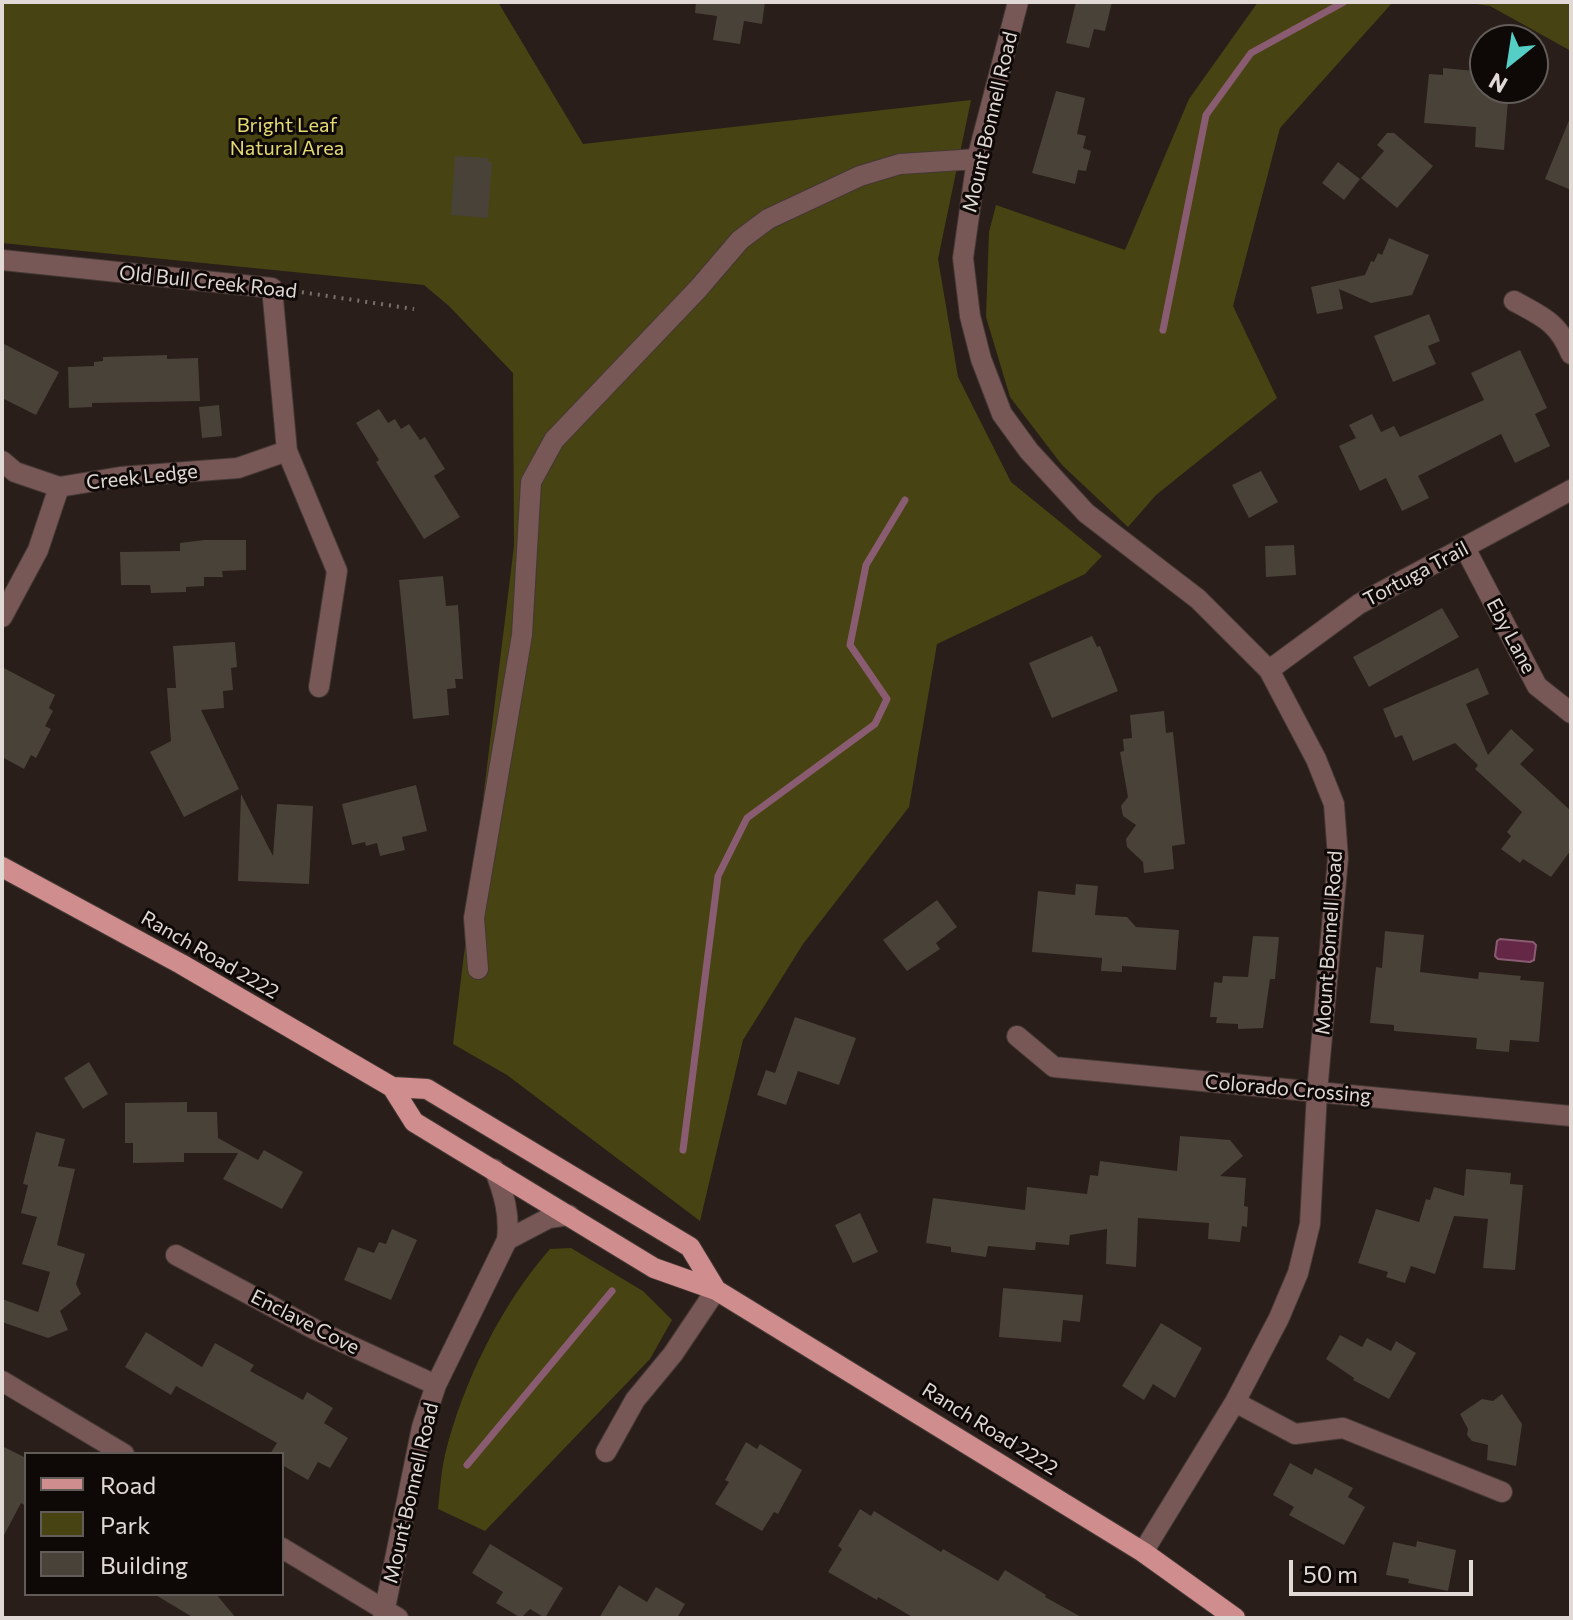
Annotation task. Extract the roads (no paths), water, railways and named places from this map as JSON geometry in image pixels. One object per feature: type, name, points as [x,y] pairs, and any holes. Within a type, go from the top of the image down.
[{"type":"main road","name":"Ranch Road 2222","points":[[2,867],[181,964],[392,1087],[427,1089],[690,1247],[716,1290]]},
{"type":"main road","name":"Ranch Road 2222","points":[[392,1087],[414,1122],[654,1268],[716,1290],[1143,1552],[1235,1618]]},
{"type":"street","name":"Mount Bonnell Road","points":[[1018,2],[977,159],[963,258],[970,316],[981,359],[1002,414],[1029,451],[1086,513],[1198,599],[1269,670],[1316,759],[1334,804],[1338,858],[1317,1092],[1310,1224],[1298,1273],[1279,1318],[1235,1402],[1143,1552]]},
{"type":"street","points":[[478,969],[474,918],[522,635],[531,482],[554,440],[698,289],[740,240],[768,219],[860,176],[900,164],[977,159]]},
{"type":"street","name":"Old Bull Creek Road","points":[[2,260],[272,288],[287,451]]},
{"type":"street","points":[[1514,301],[1547,319],[1563,334],[1571,354]]},
{"type":"street","points":[[287,451],[337,571],[319,687]]},
{"type":"street","name":"Creek Ledge","points":[[2,461],[15,472],[59,487],[120,477],[238,468],[287,451]]},
{"type":"street","points":[[2,617],[38,550],[59,487]]},
{"type":"street","name":"Tortuga Trail","points":[[1269,670],[1359,604],[1571,490]]},
{"type":"street","name":"Eby Lane","points":[[1465,548],[1537,686],[1571,713]]},
{"type":"street","name":"Colorado Crossing","points":[[1017,1036],[1054,1067],[1571,1116]]},
{"type":"street","name":"Mount Bonnell Road","points":[[389,1615],[422,1427],[436,1385],[507,1240],[509,1225],[505,1198],[494,1169]]},
{"type":"street","points":[[507,1240],[549,1218],[569,1215]]},
{"type":"street","name":"Enclave Cove","points":[[176,1255],[314,1329],[436,1385]]},
{"type":"street","points":[[606,1452],[635,1400],[673,1354],[716,1290]]},
{"type":"street","points":[[2,1381],[121,1452]]},
{"type":"street","points":[[1235,1402],[1295,1434],[1343,1428],[1502,1492]]},
{"type":"street","points":[[284,1549],[389,1615]]},
{"type":"waterway","points":[[1163,330],[1206,115],[1251,53],[1344,2]]},
{"type":"waterway","points":[[683,1150],[718,876],[747,818],[875,724],[887,699],[850,645],[866,565],[905,500]]},
{"type":"waterway","points":[[467,1465],[612,1291]]},
{"type":"park label","name":"Bright Leaf Natural Area","points":[[287,136]]}]
